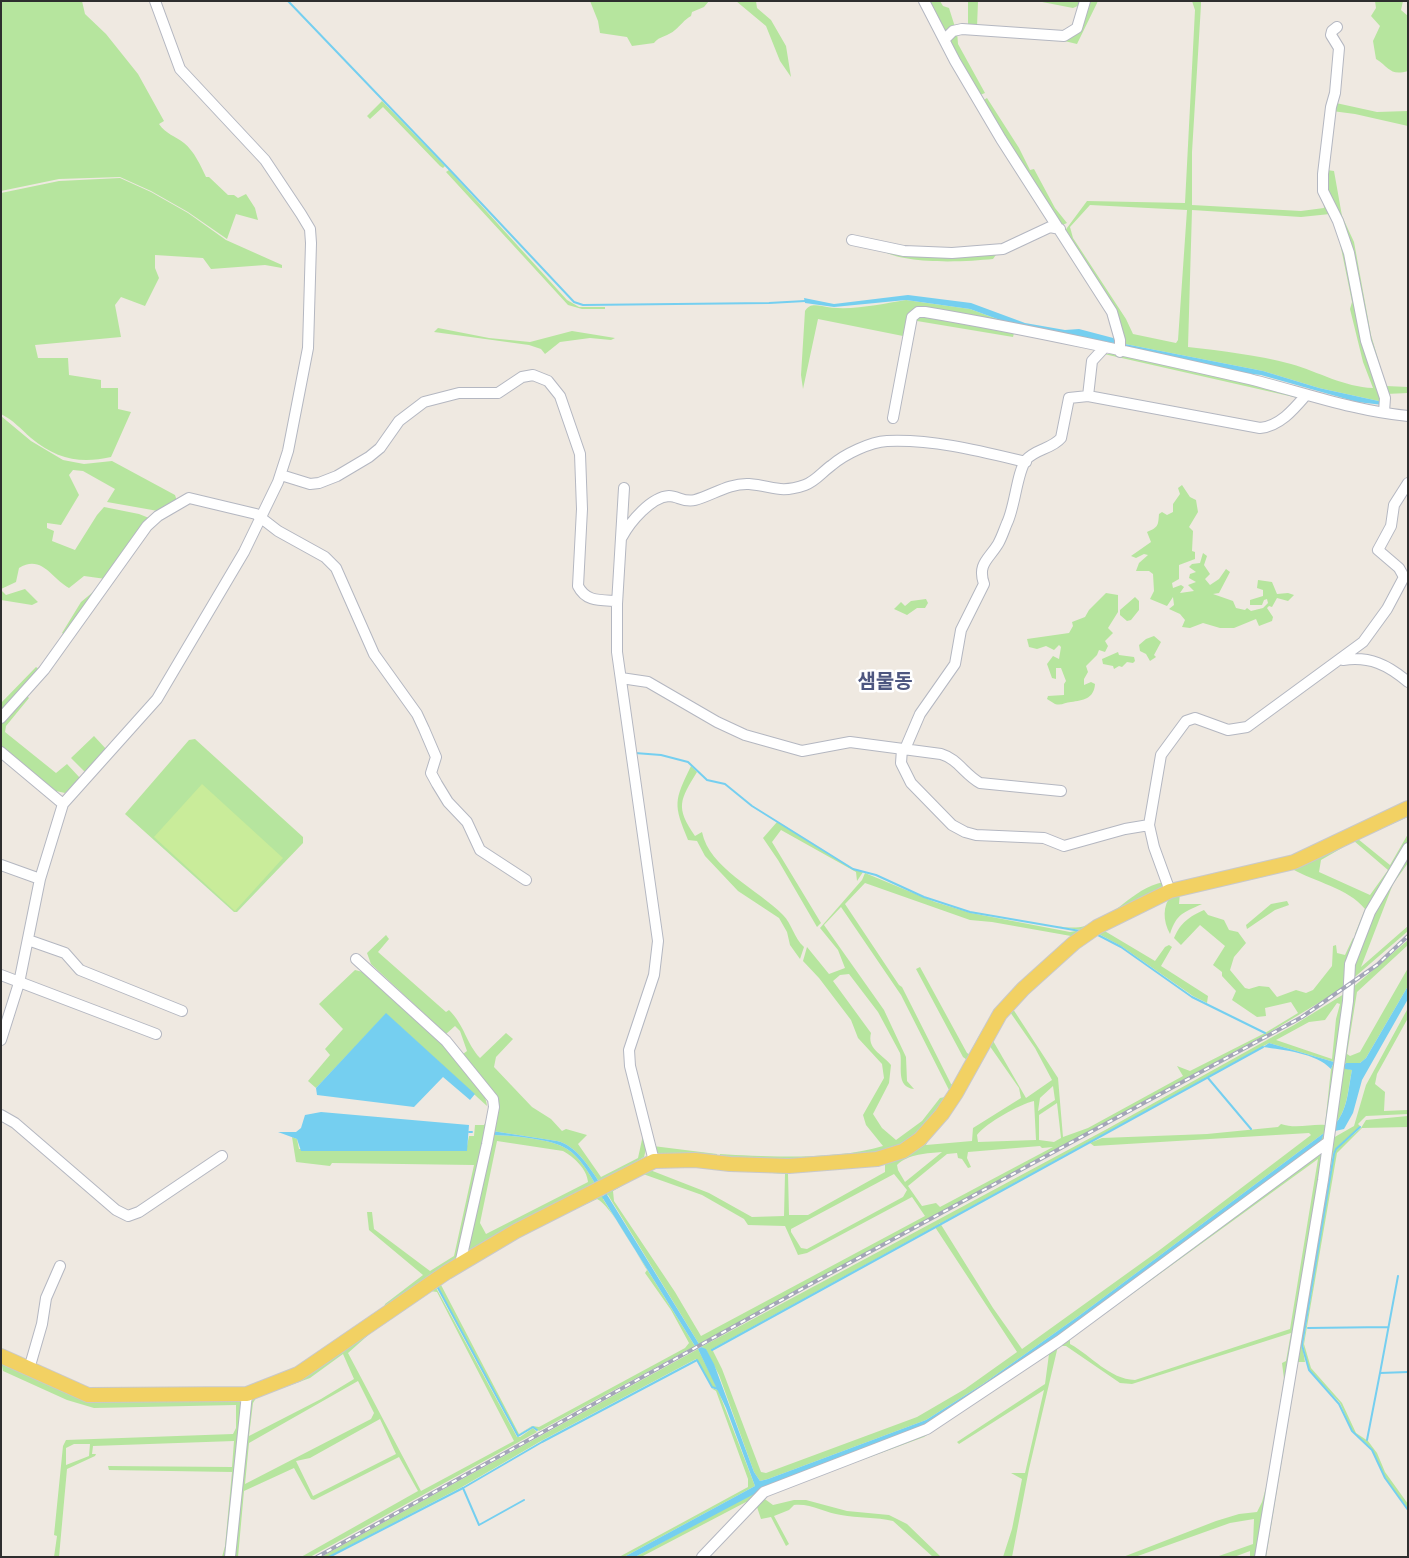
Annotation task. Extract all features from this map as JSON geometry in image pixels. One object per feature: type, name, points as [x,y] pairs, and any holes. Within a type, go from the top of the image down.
[{"type":"main road","points":[[1,1356],[88,1395],[247,1394],[298,1374],[460,1264],[516,1231],[654,1161],[695,1160],[730,1164],[789,1166],[877,1159],[903,1151],[920,1139],[942,1114],[956,1093],[990,1030],[1023,989],[1074,943],[1097,926],[1170,891],[1294,862],[1408,808]]},
{"type":"street","points":[[1,1040],[19,983],[40,879],[63,804],[157,699],[262,518],[281,475],[308,348],[310,229],[265,160],[180,68],[155,1]]},
{"type":"street","points":[[924,1],[955,60],[1001,139],[1112,312],[1120,346]]},
{"type":"street","points":[[945,39],[953,31],[962,29],[1064,36],[1077,28],[1085,1]]},
{"type":"street","points":[[1337,27],[1332,31],[1331,35],[1338,48],[1335,93],[1331,108],[1323,174],[1323,192],[1338,221],[1349,253],[1366,341],[1385,407]]},
{"type":"street","points":[[852,240],[904,251],[952,253],[1003,249],[1050,228],[1060,229]]},
{"type":"street","points":[[893,418],[912,317],[918,312],[973,320],[1104,348],[1120,346],[1306,394],[1385,407],[1408,416]]},
{"type":"street","points":[[1088,396],[1092,361],[1104,348]]},
{"type":"street","points":[[281,475],[310,484],[320,483],[337,476],[369,457],[380,448],[399,421],[424,402],[459,393],[498,393],[522,377],[533,375],[548,381],[560,396],[580,454],[582,509],[578,586],[582,595],[590,599],[617,601]]},
{"type":"street","points":[[1150,825],[1125,829],[1064,846],[1044,838],[976,835],[965,832],[952,825],[911,783],[901,763],[903,749],[920,714],[954,664],[961,630],[984,584],[981,571],[982,565],[998,544],[1010,516],[1026,462],[1034,454],[1058,443],[1062,438],[1069,398],[1088,396],[1266,428],[1290,414],[1306,394]]},
{"type":"street","points":[[621,540],[634,518],[660,499],[671,496],[687,502],[726,488],[743,485],[776,491],[794,488],[817,479],[832,464],[874,443],[923,441],[983,451],[1026,462]]},
{"type":"street","points":[[1170,891],[1154,847],[1150,825],[1161,755],[1186,721],[1195,718],[1228,730],[1241,730],[1363,642],[1387,609],[1404,577],[1402,572],[1378,550],[1391,526],[1394,505],[1408,483]]},
{"type":"street","points":[[624,488],[617,601],[617,652],[658,941],[654,975],[629,1050],[630,1066],[654,1161]]},
{"type":"street","points":[[1,718],[44,670],[147,526],[158,516],[189,498],[238,509],[262,518],[278,531],[325,557],[336,568],[374,654],[417,714],[424,728],[436,757],[432,773],[436,784],[448,802],[467,822],[480,850],[526,880]]},
{"type":"street","points":[[1340,660],[1369,659],[1382,664],[1408,682]]},
{"type":"street","points":[[620,678],[648,682],[717,722],[745,735],[802,751],[850,742],[903,749],[948,756],[954,759],[972,778],[980,782],[1061,791]]},
{"type":"street","points":[[1,752],[63,804]]},
{"type":"street","points":[[1260,1557],[1328,1142],[1348,1001],[1350,964],[1370,912],[1408,848]]},
{"type":"street","points":[[1,865],[40,879]]},
{"type":"street","points":[[28,940],[65,953],[80,970],[182,1011]]},
{"type":"street","points":[[356,959],[446,1041],[493,1099],[494,1107],[487,1144],[460,1264]]},
{"type":"street","points":[[1,975],[156,1034]]},
{"type":"street","points":[[1,1115],[22,1129],[116,1210],[128,1216],[139,1212],[222,1156]]},
{"type":"street","points":[[702,1557],[764,1492],[927,1430],[1059,1342],[1328,1142]]},
{"type":"street","points":[[29,1369],[42,1324],[46,1298],[60,1266]]},
{"type":"street","points":[[230,1557],[247,1394]]},
{"type":"green space","points":[[1,1],[82,1],[85,14],[106,34],[138,74],[164,121],[159,124],[168,133],[188,146],[206,177],[209,177],[228,195],[234,195],[238,198],[246,194],[255,208],[258,220],[236,214],[227,239],[188,212],[151,191],[120,177],[59,179],[1,191]]},
{"type":"green space","points":[[590,1],[709,1],[704,7],[692,12],[691,16],[673,32],[654,43],[632,46],[627,37],[600,33],[598,21]]},
{"type":"green space","points":[[736,1],[756,1],[757,8],[771,20],[786,46],[791,77],[780,61],[766,26]]},
{"type":"green space","points":[[926,1],[940,1],[943,6],[949,8],[955,27],[945,31]]},
{"type":"green space","points":[[968,1],[978,1],[977,27],[968,27]]},
{"type":"green space","points":[[1037,1],[1081,1],[1080,5],[1073,8]]},
{"type":"green space","points":[[1090,1],[1098,1],[1077,44],[1056,39],[1065,39]]},
{"type":"green space","points":[[1192,1],[1201,1],[1192,152],[1192,205],[1301,211],[1324,208],[1322,187],[1341,233],[1383,402],[1319,388],[1263,371],[1125,344],[1122,332],[1064,232],[1087,201],[1185,203],[1195,10]],"holes":[[[1090,205],[1187,210],[1178,340],[1176,343],[1133,334],[1126,319],[1073,238],[1070,227]],[[1192,210],[1301,217],[1330,214],[1339,238],[1352,302],[1350,309],[1363,362],[1373,388],[1352,385],[1278,361],[1188,347]]]},
{"type":"green space","points":[[1375,1],[1403,1],[1401,10],[1408,16],[1408,71],[1394,72],[1376,59],[1373,41],[1380,26],[1371,16],[1376,8]]},
{"type":"green space","points":[[957,31],[958,44],[985,93],[980,95],[955,54],[950,40]]},
{"type":"green space","points":[[987,98],[1019,148],[1030,170],[1034,169],[1055,208],[1067,223],[1060,226],[982,101]]},
{"type":"green space","points":[[382,101],[445,166],[443,168],[383,107],[370,119],[367,116]]},
{"type":"green space","points":[[1336,103],[1377,112],[1408,111],[1408,126],[1355,114],[1332,111]]},
{"type":"green space","points":[[449,170],[567,300],[579,307],[605,307],[605,309],[582,309],[568,305],[446,172]]},
{"type":"green space","points":[[1327,170],[1334,171],[1342,216],[1354,242],[1371,335],[1386,386],[1408,387],[1408,393],[1386,394],[1382,386],[1361,305],[1328,197]]},
{"type":"green space","points":[[120,178],[151,192],[188,213],[226,240],[282,265],[282,268],[265,265],[211,269],[203,258],[155,255],[155,268],[159,278],[145,306],[121,297],[115,305],[121,337],[35,345],[38,358],[68,358],[69,375],[101,380],[101,388],[118,388],[118,409],[131,412],[111,457],[79,460],[50,451],[1,414],[1,193],[59,181]]},
{"type":"green space","points":[[879,249],[998,252],[993,259],[934,261],[903,258]]},
{"type":"green space","points":[[906,300],[970,309],[1011,324],[1119,344],[1119,346],[914,309],[908,314],[903,336],[818,319],[803,389],[801,375],[805,311],[808,307],[815,305],[832,308],[853,308]]},
{"type":"green space","points":[[919,314],[1014,333],[1013,337],[914,320]]},
{"type":"green space","points":[[438,328],[489,338],[530,342],[572,331],[615,338],[611,340],[590,338],[560,342],[545,354],[541,349],[529,345],[434,332]]},
{"type":"green space","points":[[1104,354],[1114,354],[1298,394],[1298,398]]},
{"type":"green space","points":[[1,416],[31,441],[63,460],[84,464],[112,461],[175,495],[177,501],[158,511],[107,502],[115,489],[83,471],[73,470],[69,475],[79,495],[61,525],[47,523],[47,528],[54,531],[52,541],[75,550],[104,507],[139,514],[149,518],[106,579],[84,576],[69,588],[46,569],[34,564],[27,564],[19,568],[16,582],[1,589]]},
{"type":"green space","points":[[1182,485],[1190,497],[1196,500],[1198,512],[1189,527],[1193,531],[1192,551],[1195,552],[1195,559],[1179,565],[1179,579],[1172,583],[1173,588],[1181,585],[1184,587],[1180,593],[1194,591],[1188,585],[1196,582],[1189,578],[1190,574],[1196,572],[1189,567],[1192,564],[1200,563],[1203,553],[1207,556],[1204,565],[1210,574],[1205,579],[1210,585],[1219,579],[1226,569],[1230,572],[1219,593],[1213,594],[1233,601],[1236,608],[1245,610],[1247,608],[1251,611],[1263,608],[1268,603],[1267,599],[1264,600],[1262,605],[1250,605],[1250,600],[1263,596],[1263,590],[1257,588],[1258,580],[1272,582],[1277,594],[1288,593],[1294,595],[1288,601],[1277,598],[1272,607],[1269,606],[1267,608],[1273,617],[1272,621],[1259,626],[1256,619],[1234,628],[1220,628],[1203,623],[1190,628],[1182,627],[1185,620],[1180,614],[1169,609],[1174,605],[1173,597],[1167,606],[1150,599],[1154,591],[1153,574],[1149,571],[1136,571],[1139,563],[1148,555],[1144,554],[1136,558],[1131,556],[1151,542],[1147,532],[1154,529],[1157,525],[1159,514],[1162,512],[1167,515],[1173,512],[1173,504],[1180,494],[1178,488]]},
{"type":"green space","points":[[99,587],[66,636],[62,633],[81,602]]},
{"type":"green space","points":[[25,589],[38,602],[32,605],[1,600],[1,590],[6,595]]},
{"type":"green space","points":[[1106,593],[1118,595],[1118,612],[1108,628],[1113,633],[1105,641],[1108,646],[1105,652],[1099,650],[1097,655],[1086,666],[1088,672],[1084,679],[1084,685],[1091,682],[1095,684],[1093,693],[1084,699],[1055,704],[1047,699],[1048,696],[1064,695],[1064,684],[1066,681],[1061,668],[1056,668],[1056,679],[1052,678],[1047,664],[1053,656],[1059,659],[1061,647],[1059,645],[1054,650],[1046,646],[1037,649],[1029,647],[1027,639],[1069,633],[1073,626],[1072,622],[1085,617],[1089,610]]},
{"type":"green space","points":[[1135,597],[1139,601],[1139,610],[1131,620],[1127,621],[1120,615],[1120,610]]},
{"type":"green space","points":[[926,599],[928,603],[925,608],[917,608],[907,615],[894,609],[901,602],[905,606],[911,601]]},
{"type":"green space","points":[[1154,636],[1161,642],[1154,655],[1156,657],[1150,661],[1146,654],[1140,651],[1139,645],[1146,639]]},
{"type":"green space","points":[[1118,652],[1119,655],[1134,657],[1135,661],[1133,663],[1127,662],[1122,667],[1119,666],[1114,669],[1113,666],[1103,664],[1102,659]]},
{"type":"green space","points":[[36,667],[40,670],[1,715],[1,703]]},
{"type":"green space","points":[[26,695],[29,698],[6,726],[5,732],[56,773],[67,764],[80,778],[65,793],[56,791],[1,747],[1,724]]},
{"type":"green space","points":[[94,736],[107,750],[85,772],[71,758]]},
{"type":"green space","points":[[195,739],[303,837],[303,843],[237,912],[234,912],[125,814],[189,740]]},
{"type":"green space","points":[[691,766],[697,772],[682,804],[684,818],[695,836],[702,832],[714,857],[724,867],[783,915],[804,947],[800,959],[790,945],[787,932],[779,918],[738,891],[705,856],[697,841],[688,840],[680,818],[678,803],[681,787]]},
{"type":"green space","points":[[202,784],[283,858],[235,911],[154,837]]},
{"type":"green space","points":[[1408,812],[1408,817],[1358,839],[1390,865],[1408,834],[1408,843],[1358,935],[1355,934],[1365,909],[1358,902],[1340,891],[1292,869],[1263,877],[1180,893],[1179,904],[1202,904],[1182,914],[1175,922],[1170,934],[1166,924],[1165,909],[1166,903],[1172,894],[1228,881]],"holes":[[[1354,841],[1388,870],[1370,895],[1319,872],[1321,860]]]},
{"type":"green space","points":[[777,822],[853,869],[863,872],[857,881],[856,872],[781,830],[772,842],[821,923],[817,927],[763,838]]},
{"type":"green space","points":[[1408,853],[1408,863],[1393,884],[1361,967],[1408,926],[1408,931],[1349,982],[1370,919]]},
{"type":"green space","points":[[865,873],[935,902],[971,913],[1070,932],[1081,930],[1054,926],[1073,928],[1085,926],[1105,917],[1132,897],[1152,886],[1164,882],[1164,890],[1102,921],[1061,949],[1035,971],[1012,995],[1001,1007],[988,1025],[945,1103],[931,1121],[915,1136],[896,1148],[860,1157],[836,1160],[759,1161],[719,1159],[720,1154],[802,1156],[845,1154],[883,1146],[866,1125],[863,1115],[884,1078],[882,1064],[858,1038],[851,1020],[819,978],[803,961],[807,947],[829,974],[845,968],[838,950],[820,928],[862,880]],"holes":[[[865,883],[970,920],[1071,936],[999,1006],[969,1054],[920,967],[916,969],[963,1057],[967,1060],[953,1085],[902,987],[845,904]],[[841,907],[901,995],[949,1090],[945,1097],[940,1098],[922,1121],[896,1140],[882,1128],[873,1114],[889,1083],[891,1065],[873,1047],[870,1038],[871,1033],[833,981],[840,975],[849,974],[878,1012],[900,1053],[902,1080],[904,1084],[914,1089],[907,1081],[906,1057],[884,1010],[824,925]]]},
{"type":"green space","points":[[1159,900],[1158,904],[1103,930],[1155,961],[1165,947],[1169,945],[1172,947],[1161,966],[1208,996],[1207,1003],[1193,996],[1121,946],[1097,933],[1037,984],[1013,1009],[1058,1078],[1063,1137],[1088,1128],[1183,1076],[1177,1066],[1190,1071],[1265,1033],[1298,1013],[1291,1002],[1265,1008],[1266,1016],[1257,1017],[1232,1000],[1236,991],[1222,976],[1222,972],[1213,965],[1225,946],[1200,925],[1181,945],[1174,938],[1183,924],[1204,910],[1208,915],[1224,920],[1229,930],[1238,932],[1246,943],[1234,957],[1230,970],[1245,988],[1269,987],[1277,997],[1296,990],[1306,993],[1313,990],[1332,966],[1333,946],[1336,945],[1337,953],[1345,955],[1353,938],[1357,939],[1346,965],[1345,987],[1267,1034],[699,1344],[608,1195],[603,1194],[603,1199],[616,1220],[603,1203],[597,1199],[533,1229],[440,1283],[519,1434],[533,1426],[518,1435],[436,1283],[540,1222],[633,1173],[655,1164],[684,1162],[763,1169],[828,1168],[871,1163],[905,1152],[921,1142],[947,1114],[994,1030],[1024,992],[1048,968],[1086,938]],"holes":[[[1010,1012],[1035,1048],[1052,1080],[1026,1098],[992,1039]],[[989,1045],[1019,1088],[1021,1098],[973,1128],[972,1141],[926,1145],[929,1138],[961,1097]],[[1053,1086],[1055,1100],[1038,1111],[1040,1098]],[[1034,1101],[1036,1140],[978,1142],[977,1135],[981,1130],[1020,1106]],[[1057,1103],[1061,1138],[1054,1142],[1039,1140],[1039,1115]],[[1040,1146],[1042,1148],[1053,1147],[940,1207],[936,1203],[922,1206],[908,1186],[947,1154],[957,1153],[958,1158],[962,1159],[968,1168],[971,1167],[967,1158],[968,1152]],[[942,1152],[905,1182],[897,1165],[912,1156]],[[885,1164],[885,1172],[808,1215],[789,1215],[788,1173]],[[669,1165],[785,1174],[784,1216],[752,1217],[709,1193],[650,1170]],[[643,1174],[702,1195],[744,1219],[748,1225],[785,1226],[798,1255],[807,1253],[912,1197],[925,1216],[701,1336],[675,1292],[614,1201],[613,1191]],[[894,1174],[907,1190],[903,1197],[807,1249],[801,1248],[791,1229]]]},
{"type":"green space","points":[[1287,901],[1289,905],[1275,910],[1247,929],[1246,925],[1271,904]]},
{"type":"green space","points":[[386,935],[389,939],[378,952],[446,1012],[449,1010],[459,1022],[480,1058],[506,1033],[513,1039],[496,1057],[494,1067],[532,1107],[551,1119],[562,1131],[566,1129],[587,1135],[578,1144],[601,1177],[638,1158],[643,1135],[646,1149],[644,1157],[600,1183],[582,1158],[571,1147],[557,1141],[492,1131],[496,1111],[463,1054],[467,1051],[460,1031],[455,1026],[446,1034],[371,964],[367,953]]},
{"type":"green space","points":[[1408,940],[1408,945],[1357,992],[1347,1054],[1350,1056],[1360,1052],[1408,968],[1408,986],[1366,1058],[1360,1063],[1346,1063],[1344,1065],[1352,1070],[1345,1106],[1334,1125],[1352,988]]},
{"type":"green space","points":[[355,970],[363,972],[455,1056],[483,1092],[487,1106],[386,1014],[316,1088],[308,1081],[330,1055],[325,1049],[343,1029],[319,1004]]},
{"type":"green space","points":[[1344,994],[1326,1140],[1323,1144],[1054,1343],[923,1430],[770,1487],[761,1493],[750,1506],[746,1502],[641,1557],[635,1557],[766,1486],[929,1424],[1054,1340],[1269,1183],[1318,1144],[1324,1133],[1080,1315],[983,1384],[926,1420],[768,1479],[760,1481],[754,1472],[719,1375],[706,1350],[701,1347],[1107,1129],[1294,1025]],"holes":[[[1337,1003],[1340,1004],[1336,1019],[1332,1059],[1276,1040],[1309,1022],[1325,1020]],[[1269,1043],[1334,1062],[1331,1069],[1325,1125],[1292,1126],[1281,1124],[1278,1127],[1207,1134],[1102,1138],[1090,1143],[1094,1146],[1309,1133],[1311,1135],[1161,1249],[1022,1349],[993,1308],[940,1224]],[[937,1225],[935,1227],[1017,1352],[965,1389],[917,1417],[766,1473],[761,1472],[722,1369],[712,1349]]]},
{"type":"green space","points":[[1408,1008],[1408,1018],[1377,1074],[1375,1084],[1385,1092],[1384,1111],[1408,1110],[1408,1114],[1366,1116],[1358,1124],[1360,1126],[1333,1154],[1302,1345],[1305,1362],[1298,1362],[1266,1557],[1262,1557],[1333,1138],[1354,1126],[1366,1085]]},
{"type":"green space","points":[[492,1111],[459,1258],[384,1308],[385,1304],[423,1275],[369,1230],[367,1212],[372,1212],[374,1229],[430,1271],[454,1256],[474,1165],[332,1163],[330,1166],[296,1162],[292,1137],[297,1139],[299,1149],[466,1151],[469,1136],[474,1136],[475,1125],[484,1125]]},
{"type":"green space","points":[[1408,1116],[1408,1127],[1362,1128],[1337,1153],[1304,1344],[1311,1368],[1342,1403],[1356,1433],[1368,1441],[1377,1453],[1385,1472],[1408,1504],[1408,1509],[1385,1478],[1372,1449],[1352,1431],[1340,1403],[1309,1370],[1303,1345],[1336,1149],[1361,1128],[1366,1120]]},
{"type":"green space","points":[[491,1135],[542,1140],[567,1149],[580,1160],[596,1185],[467,1255]],"holes":[[[497,1141],[563,1151],[579,1164],[588,1182],[486,1234],[480,1223]]]},
{"type":"green space","points":[[653,1146],[717,1154],[716,1159],[659,1154]]},
{"type":"green space","points":[[1325,1149],[1257,1557],[1250,1557],[1250,1551],[1234,1557],[1216,1557],[1253,1544],[1254,1519],[1230,1523],[1135,1557],[1123,1557],[1216,1521],[1239,1514],[1257,1512],[1268,1480],[1284,1379],[1282,1363],[1286,1361],[1291,1333],[1132,1384],[1120,1383],[1066,1346],[1058,1346],[1029,1469],[1012,1557],[1003,1557],[1012,1529],[1022,1479],[1011,1473],[1025,1473],[1044,1390],[959,1444],[957,1442],[1045,1384],[1049,1354],[924,1437],[762,1497],[765,1494],[919,1434]],"holes":[[[1318,1159],[1290,1329],[1135,1380],[1117,1376],[1070,1344],[1070,1339]]]},
{"type":"green space","points":[[637,1253],[695,1346],[539,1431],[533,1426],[539,1427],[685,1348],[689,1343],[671,1310],[645,1273],[647,1270]]},
{"type":"green space","points":[[434,1284],[517,1437],[533,1428],[537,1432],[310,1557],[301,1557],[418,1491],[399,1457],[314,1500],[311,1499],[294,1468],[244,1491],[238,1557],[232,1557],[251,1395]],"holes":[[[430,1291],[437,1292],[514,1441],[421,1491],[348,1353],[374,1330]],[[343,1354],[354,1379],[321,1399],[249,1436],[253,1403],[256,1398],[310,1378]],[[358,1381],[374,1413],[371,1419],[245,1484],[249,1443]],[[380,1419],[396,1454],[313,1496],[296,1461],[310,1458]]]},
{"type":"green space","points":[[698,1349],[718,1389],[712,1387],[696,1359],[541,1441],[462,1487],[328,1557],[321,1557]]},
{"type":"green space","points":[[1,1360],[76,1395],[240,1400],[242,1403],[228,1557],[225,1550],[224,1557],[222,1557],[225,1546],[232,1472],[109,1470],[108,1466],[232,1467],[234,1441],[93,1446],[92,1454],[96,1454],[95,1456],[67,1469],[59,1557],[54,1557],[57,1536],[54,1535],[63,1446],[66,1440],[233,1434],[236,1428],[236,1405],[94,1408],[67,1400],[3,1371]],"holes":[[[74,1444],[90,1444],[89,1456],[66,1465],[66,1448]]]},
{"type":"green space","points":[[711,1388],[718,1390],[755,1486],[624,1557],[619,1557],[748,1487],[748,1479],[716,1391]]},
{"type":"green space","points":[[762,1497],[773,1505],[794,1500],[806,1500],[847,1511],[889,1515],[907,1524],[941,1557],[933,1557],[893,1521],[841,1515],[800,1505],[794,1505],[789,1510],[774,1516],[789,1544],[786,1546],[771,1517],[761,1519],[756,1504]]},
{"type":"water","points":[[908,295],[971,303],[1025,323],[1065,330],[1079,329],[1117,339],[1119,344],[1011,324],[970,309],[906,300],[834,307],[805,303],[804,298],[834,304]]},
{"type":"water","points":[[1125,344],[1263,371],[1319,388],[1383,402],[1383,405],[1357,402],[1261,375],[1234,372],[1125,347]]},
{"type":"water","points":[[1408,986],[1408,999],[1362,1080],[1353,1113],[1344,1129],[1335,1131],[1334,1125],[1345,1106],[1352,1070],[1345,1069],[1344,1065],[1346,1063],[1360,1063],[1366,1058]]},
{"type":"water","points":[[386,1013],[475,1094],[470,1100],[443,1077],[414,1107],[317,1095],[316,1088]]},
{"type":"water","points":[[1269,1043],[1334,1062],[1331,1069],[1317,1059],[1308,1056],[1263,1047]]},
{"type":"water","points":[[321,1112],[469,1125],[467,1151],[301,1151],[297,1139],[278,1132],[296,1132],[301,1128],[305,1115]]},
{"type":"water","points":[[492,1131],[557,1141],[571,1147],[582,1158],[600,1183],[596,1185],[580,1160],[567,1149],[530,1138],[491,1135]]},
{"type":"water","points":[[1324,1133],[1321,1141],[1054,1340],[929,1424],[758,1492],[635,1557],[624,1557],[755,1486],[726,1408],[698,1349],[701,1347],[706,1349],[714,1364],[754,1472],[760,1481],[768,1479],[926,1420],[983,1384],[1080,1315]]},
{"type":"water","points":[[606,1193],[699,1344],[695,1346],[602,1197]]},
{"type":"waterway","points":[[288,1],[574,302],[583,305],[805,301]]},
{"type":"waterway","points":[[635,753],[661,755],[688,762],[707,780],[725,784],[752,806],[853,869],[876,875],[924,897],[970,912],[1080,931]]},
{"type":"waterway","points":[[1096,934],[1121,947],[1192,997],[1265,1033]]},
{"type":"waterway","points":[[712,1350],[1263,1047]]},
{"type":"waterway","points":[[1208,1078],[1251,1129]]},
{"type":"waterway","points":[[1360,1127],[1336,1149],[1334,1154],[1302,1345],[1309,1370],[1339,1404],[1352,1431],[1372,1450],[1385,1478],[1408,1510]]},
{"type":"waterway","points":[[1380,1373],[1398,1276]]},
{"type":"waterway","points":[[437,1286],[518,1436],[533,1427],[537,1430]]},
{"type":"waterway","points":[[1308,1328],[1388,1327]]},
{"type":"waterway","points":[[329,1557],[463,1488],[542,1442],[697,1360],[712,1387],[718,1389]]},
{"type":"waterway","points":[[1367,1440],[1380,1373],[1408,1372]]},
{"type":"waterway","points":[[463,1488],[479,1525],[524,1500]]},
{"type":"railway","points":[[317,1557],[807,1286],[1302,1017],[1377,965],[1408,936]]},
{"type":"district","name":"샘물동","points":[[885,684]]}]
